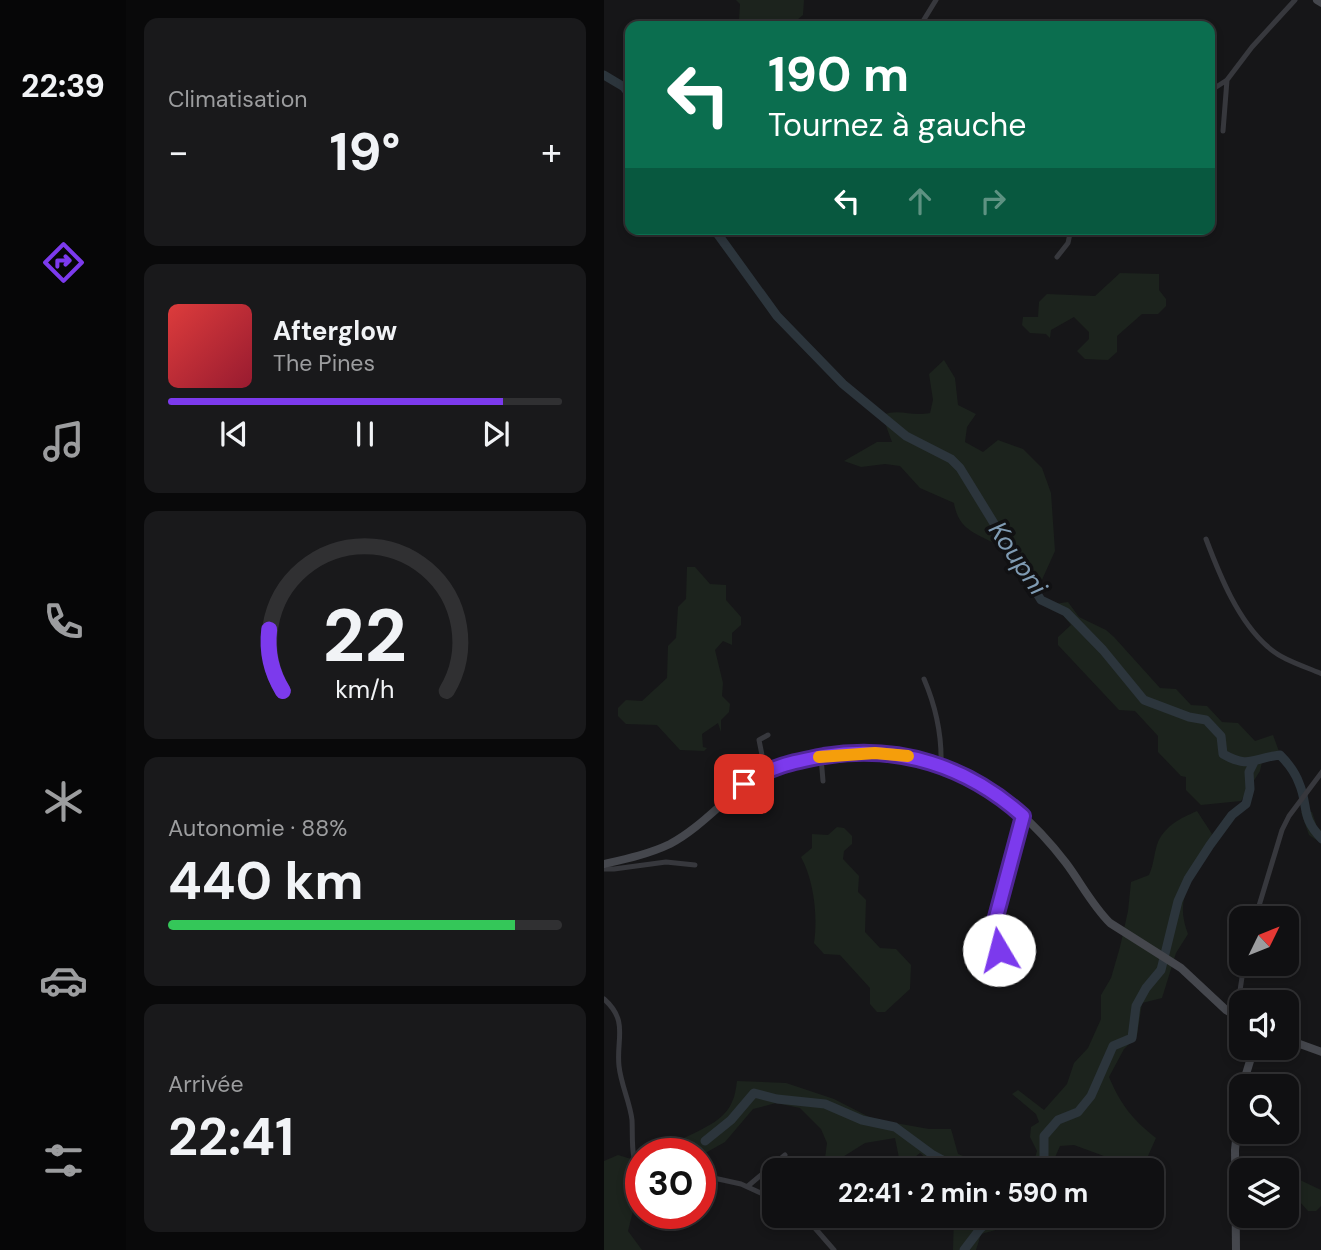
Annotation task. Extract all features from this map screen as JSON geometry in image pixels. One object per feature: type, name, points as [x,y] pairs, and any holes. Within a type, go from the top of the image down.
[{"type":"main road","points":[[604,866],[672,843],[744,784],[765,771],[798,760],[849,753],[892,753],[941,765],[982,785],[1023,816],[1065,862],[1100,913],[1110,923],[1167,959],[1229,1010]]},
{"type":"main road","points":[[1299,1044],[1321,1052]]},
{"type":"main road","points":[[1236,1144],[1236,1250]]},
{"type":"street","points":[[923,21],[936,0]]},
{"type":"street","points":[[1215,88],[1227,80],[1252,47],[1295,0]]},
{"type":"street","points":[[1223,131],[1227,80]]},
{"type":"street","points":[[1057,257],[1068,243],[1070,235]]},
{"type":"street","points":[[1206,539],[1228,589],[1255,632],[1269,648],[1321,674]]},
{"type":"street","points":[[924,679],[936,709],[941,765]]},
{"type":"street","points":[[765,771],[759,740],[768,735]]},
{"type":"street","points":[[821,757],[823,781]]},
{"type":"street","points":[[1259,906],[1282,830],[1321,772]]},
{"type":"street","points":[[1016,956],[994,946],[992,932],[1023,816]]},
{"type":"street","points":[[604,866],[614,869],[666,862],[695,865]]},
{"type":"street","points":[[604,999],[613,1009],[621,1028],[619,1065],[630,1107],[633,1138]]},
{"type":"street","points":[[748,1186],[785,1155]]},
{"type":"street","points":[[716,1179],[748,1186],[762,1193]]},
{"type":"street","points":[[815,1228],[834,1250]]},
{"type":"shaded area","points":[[736,0],[804,0],[803,15],[796,21],[740,21],[740,4]]},
{"type":"shaded area","points":[[1120,273],[1159,274],[1159,290],[1166,299],[1166,306],[1158,314],[1142,314],[1117,336],[1117,352],[1108,360],[1085,359],[1077,351],[1089,339],[1089,332],[1074,317],[1051,330],[1050,338],[1046,334],[1030,333],[1022,325],[1023,317],[1038,317],[1039,302],[1047,294],[1095,296]]},
{"type":"shaded area","points":[[944,360],[955,378],[958,405],[976,414],[967,427],[965,442],[983,452],[998,440],[1023,449],[1042,468],[1051,493],[1055,551],[1041,582],[1023,581],[1004,551],[966,527],[954,503],[920,488],[900,466],[885,464],[861,467],[844,461],[877,442],[892,442],[882,415],[895,412],[930,413],[933,400],[929,374]]},
{"type":"shaded area","points":[[687,567],[695,567],[710,584],[726,585],[726,600],[741,617],[741,625],[732,633],[732,645],[723,641],[715,650],[723,683],[722,696],[730,704],[729,712],[721,720],[721,732],[718,723],[702,734],[703,747],[707,748],[704,751],[680,750],[657,725],[626,724],[618,716],[618,708],[626,700],[642,701],[667,678],[668,646],[676,638],[678,607],[686,599]]},
{"type":"shaded area","points":[[1068,602],[1079,617],[1106,630],[1114,637],[1160,688],[1176,689],[1191,705],[1207,706],[1222,722],[1238,723],[1255,741],[1273,735],[1281,757],[1262,762],[1260,771],[1241,801],[1201,805],[1186,790],[1186,777],[1181,776],[1158,752],[1158,736],[1135,711],[1119,710],[1058,645],[1058,637],[1071,625],[1054,604]]},
{"type":"shaded area","points":[[1197,811],[1212,834],[1204,859],[1184,898],[1183,915],[1188,934],[1176,953],[1162,998],[1142,1003],[1137,1036],[1124,1049],[1109,1077],[1128,1111],[1156,1138],[1148,1156],[1109,1158],[1074,1145],[1060,1146],[1055,1158],[1035,1158],[1037,1151],[1030,1137],[1031,1127],[1039,1122],[1036,1114],[1012,1094],[1018,1090],[1044,1110],[1067,1084],[1074,1063],[1088,1048],[1101,1019],[1101,995],[1111,978],[1120,947],[1131,882],[1149,875],[1158,842],[1165,831],[1180,819]]},
{"type":"shaded area","points":[[1301,812],[1312,812],[1317,827],[1321,830],[1321,843],[1309,835]]},
{"type":"shaded area","points":[[837,827],[844,828],[852,836],[852,844],[844,851],[843,859],[859,876],[858,892],[866,900],[865,932],[880,948],[896,949],[911,965],[910,989],[885,1012],[877,1012],[870,1004],[870,988],[840,955],[824,954],[814,943],[814,899],[801,857],[812,848],[812,834],[828,835]]},
{"type":"shaded area","points":[[737,1081],[786,1083],[834,1099],[873,1119],[929,1129],[951,1129],[958,1154],[968,1158],[926,1158],[920,1153],[914,1158],[899,1158],[895,1138],[865,1143],[841,1158],[825,1158],[827,1143],[821,1129],[800,1108],[776,1103],[753,1109],[725,1142],[716,1147],[716,1138],[683,1138],[719,1119],[727,1111],[735,1095]]},
{"type":"shaded area","points":[[618,1155],[625,1157],[625,1229],[628,1229],[642,1250],[604,1250],[604,1161]]},
{"type":"shaded area","points":[[1299,1181],[1321,1190],[1321,1206],[1316,1211],[1308,1211],[1299,1202]]},
{"type":"shaded area","points":[[954,1228],[1003,1228],[981,1234],[976,1250],[953,1250]]},
{"type":"waterway","name":"Koupni","points":[[604,75],[625,88]]},
{"type":"waterway","name":"Koupni","points":[[718,235],[777,316],[843,384],[906,436],[951,459],[960,468],[1041,600],[1066,612],[1103,650],[1144,700],[1189,717],[1206,720],[1221,736],[1223,754],[1245,762],[1280,755],[1295,775],[1308,818],[1322,839]]},
{"type":"waterway","points":[[1044,1158],[1044,1136],[1058,1120],[1078,1112],[1091,1096],[1113,1046],[1132,1038],[1136,1006],[1161,970],[1178,901],[1188,879],[1210,845],[1232,815],[1246,804],[1250,789],[1249,772],[1254,762]]},
{"type":"waterway","points":[[709,1138],[731,1120],[754,1093],[777,1099],[825,1104],[862,1120],[895,1127],[939,1158]]},
{"type":"waterway","points":[[964,1250],[981,1228]]},
{"type":"slow traffic","points":[[819,757],[875,753],[908,756]]},
{"type":"route","points":[[744,784],[765,771],[790,762],[840,754],[892,753],[930,761],[948,768],[999,796],[1023,816],[992,932],[994,946],[999,950]]}]
